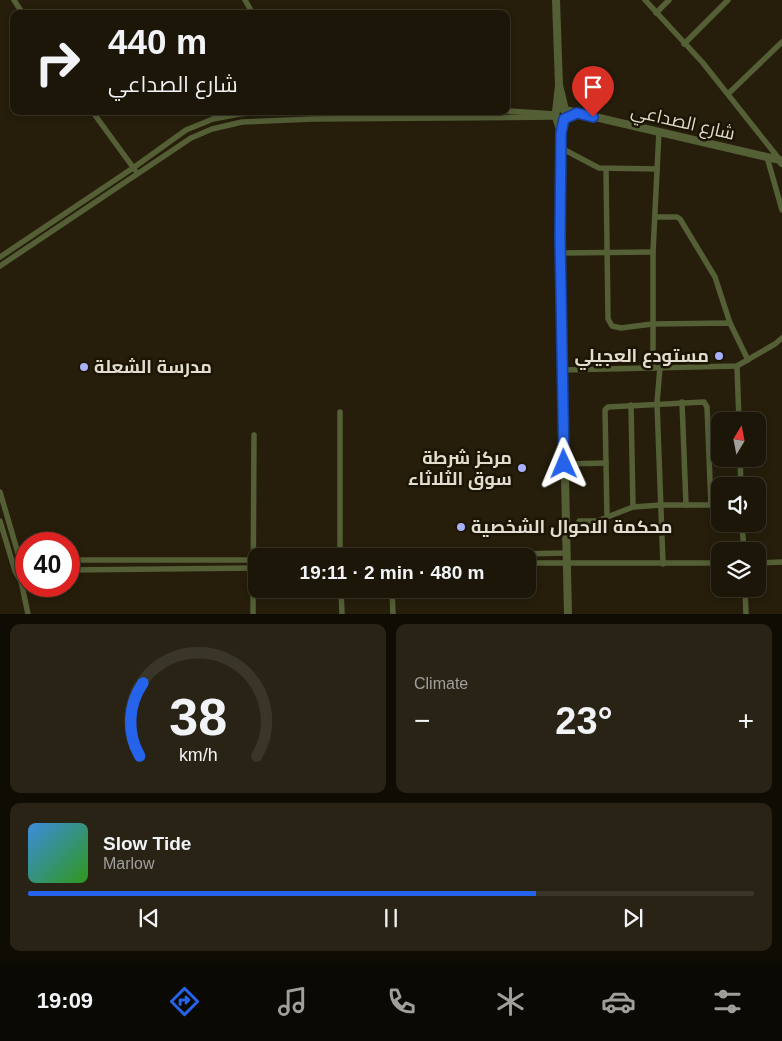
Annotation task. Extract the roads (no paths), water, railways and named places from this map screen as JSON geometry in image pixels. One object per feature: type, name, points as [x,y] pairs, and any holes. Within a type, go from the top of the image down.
[{"type":"street","points":[[556,0],[561,133],[560,254],[565,553],[568,614]]},
{"type":"street","points":[[645,0],[703,63],[780,158]]},
{"type":"street","points":[[656,13],[669,0]]},
{"type":"street","points":[[684,44],[728,0]]},
{"type":"street","points":[[728,94],[782,42]]},
{"type":"street","points":[[510,111],[559,114]]},
{"type":"street","name":"شارع الصداعي","points":[[559,114],[577,113],[767,157],[780,158]]},
{"type":"street","points":[[0,266],[191,138],[212,128],[242,122],[313,119],[559,114]]},
{"type":"street","points":[[95,115],[139,174]]},
{"type":"street","points":[[0,257],[186,130],[201,123],[235,115]]},
{"type":"street","points":[[382,115],[383,119]]},
{"type":"street","points":[[653,368],[653,252],[659,131]]},
{"type":"street","points":[[561,148],[599,168],[657,169]]},
{"type":"street","points":[[767,157],[782,210]]},
{"type":"street","points":[[606,169],[608,319],[612,326],[622,328],[652,324],[730,323]]},
{"type":"street","points":[[654,216],[677,217],[680,219],[715,277],[730,323],[748,360]]},
{"type":"street","points":[[32,235],[36,241]]},
{"type":"street","points":[[560,254],[653,252]]},
{"type":"street","points":[[562,370],[737,366],[782,338]]},
{"type":"street","points":[[737,366],[739,412]]},
{"type":"street","points":[[660,367],[658,403],[662,564]]},
{"type":"street","points":[[682,402],[686,505]]},
{"type":"street","points":[[565,540],[576,531],[579,521],[597,521],[633,507],[661,504],[711,505],[707,407],[704,402],[631,405],[608,407],[605,410],[607,516]]},
{"type":"street","points":[[631,405],[633,507]]},
{"type":"street","points":[[340,412],[340,548]]},
{"type":"street","points":[[254,436],[255,548]]},
{"type":"street","points":[[564,464],[606,463]]},
{"type":"street","points":[[0,492],[15,536]]},
{"type":"street","points":[[0,521],[15,571]]},
{"type":"street","points":[[536,554],[565,553]]},
{"type":"street","points":[[80,560],[248,560]]},
{"type":"street","points":[[766,563],[782,562]]},
{"type":"street","points":[[536,563],[711,564]]},
{"type":"street","points":[[80,570],[248,568]]},
{"type":"street","points":[[24,597],[28,614]]},
{"type":"street","points":[[745,597],[746,614]]},
{"type":"street","points":[[253,614],[254,598]]},
{"type":"street","points":[[341,598],[342,614]]},
{"type":"street","points":[[392,598],[393,614]]},
{"type":"place","name":"مستودع العجيلي","points":[[719,356]]},
{"type":"place","name":"مدرسة الشعلة","points":[[84,367]]},
{"type":"place","name":"مركز شرطة سوق الثلاثاء","points":[[522,468]]},
{"type":"place","name":"محكمة الاحوال الشخصية","points":[[461,527]]}]
